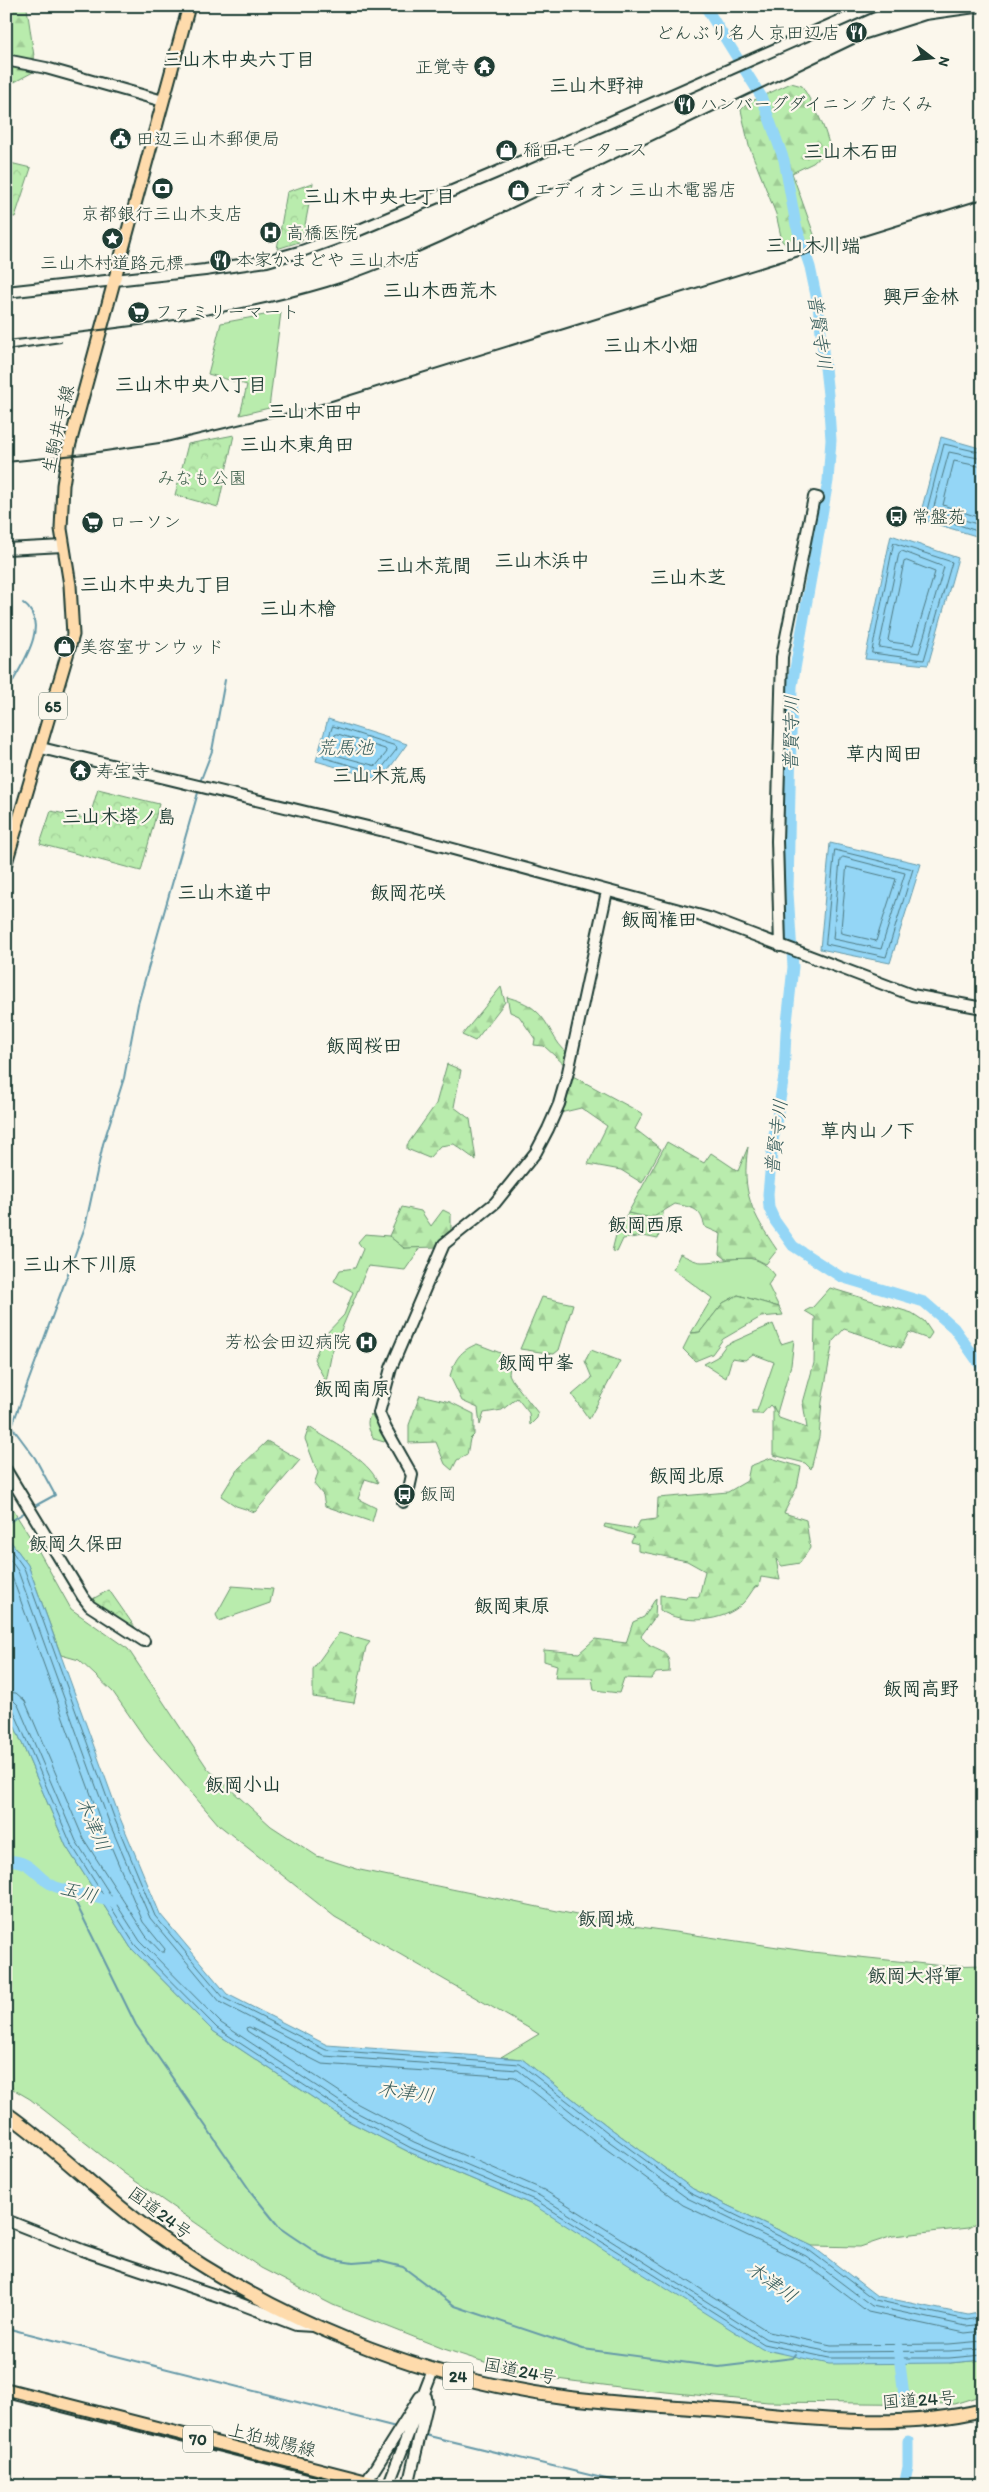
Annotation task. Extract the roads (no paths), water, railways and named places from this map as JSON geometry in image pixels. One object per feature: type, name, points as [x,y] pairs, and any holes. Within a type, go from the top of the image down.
[{"type":"highway","name":"国道24号","points":[[6,2113],[150,2230],[232,2283],[316,2326],[370,2349],[433,2370],[503,2387],[570,2398],[849,2421],[918,2421],[983,2410]]},
{"type":"main road","name":"生駒井手線","points":[[6,863],[73,635],[70,585],[63,546],[61,508],[69,447],[189,6]]},
{"type":"main road","name":"上狛城陽線","points":[[6,2389],[367,2481],[388,2484]]},
{"type":"street","points":[[6,292],[230,267],[299,252],[387,219],[873,6]]},
{"type":"street","points":[[6,60],[46,68],[163,102]]},
{"type":"street","points":[[783,947],[777,841],[782,657],[814,497],[818,498]]},
{"type":"street","points":[[6,549],[63,546]]},
{"type":"street","points":[[41,748],[298,809],[709,918],[912,995],[983,1008]]},
{"type":"street","points":[[403,1502],[407,1498],[412,1475],[386,1429],[380,1413],[391,1368],[444,1244],[496,1203],[536,1152],[548,1129],[559,1104],[568,1072],[608,891]]},
{"type":"street","points":[[6,1470],[90,1606],[144,1641]]},
{"type":"street","points":[[6,2220],[82,2250],[233,2301],[296,2325],[316,2326]]},
{"type":"street","points":[[388,2484],[433,2370]]},
{"type":"street","points":[[367,2481],[415,2402],[426,2391]]},
{"type":"street","points":[[408,2486],[427,2405],[426,2391]]},
{"type":"water","points":[[941,437],[983,449],[983,538],[919,519]]},
{"type":"water","points":[[891,535],[958,558],[928,665],[865,659]]},
{"type":"water","name":"荒馬池","points":[[328,719],[407,744],[381,780],[316,761]]},
{"type":"water","points":[[830,843],[921,864],[890,963],[820,949]]},
{"type":"water","name":"木津川","points":[[6,1535],[28,1565],[120,1818],[160,1914],[227,1994],[327,2045],[522,2059],[610,2128],[693,2189],[812,2246],[877,2296],[968,2315],[983,2312],[983,2360],[950,2363],[829,2364],[762,2349],[535,2206],[409,2152],[348,2121],[213,2031],[131,1948],[66,1846],[6,1706]]},
{"type":"waterway","name":"普賢寺川","points":[[705,6],[761,96],[784,160],[796,225],[810,267],[818,305],[831,440],[828,481],[792,686],[788,893],[793,967],[786,1032],[784,1076],[773,1141],[768,1194],[769,1208],[775,1221],[793,1246],[841,1277],[924,1302],[954,1328],[983,1369]]},
{"type":"waterway","points":[[6,694],[24,661],[34,636],[35,623],[32,612],[23,603]]},
{"type":"waterway","points":[[200,782],[212,751],[225,680]]},
{"type":"waterway","points":[[12,1426],[85,1227],[103,1144],[124,1078],[138,1004],[199,789]]},
{"type":"waterway","points":[[6,1419],[35,1458],[55,1495],[33,1507]]},
{"type":"waterway","points":[[6,1524],[27,1511]]},
{"type":"waterway","name":"玉川","points":[[6,1860],[23,1863],[56,1887],[112,1902]]},
{"type":"waterway","points":[[70,1891],[136,2025],[251,2192],[280,2228],[320,2255],[334,2260],[353,2263],[379,2261],[403,2267],[455,2306],[583,2349],[719,2367],[793,2358],[796,2354]]},
{"type":"waterway","points":[[6,2328],[396,2427]]},
{"type":"waterway","points":[[898,2348],[905,2403]]},
{"type":"waterway","points":[[425,2435],[635,2486]]},
{"type":"waterway","points":[[904,2486],[908,2467],[908,2441]]},
{"type":"railway","points":[[6,341],[128,327],[208,315],[288,298],[342,282],[386,266],[443,241],[860,41],[926,20],[983,12]]},
{"type":"railway","points":[[6,462],[85,454],[166,442],[309,408],[983,199]]},
{"type":"railway","points":[[6,350],[61,342]]},
{"type":"railway","points":[[6,2398],[355,2486]]},
{"type":"place","name":"どんぶり名人 京田辺店","points":[[856,33]]},
{"type":"place","name":"正覚寺","points":[[485,67]]},
{"type":"place","name":"ハンバーグダイニング たくみ","points":[[684,104]]},
{"type":"place","name":"田辺三山木郵便局","points":[[120,139]]},
{"type":"place","name":"稲田モータース","points":[[507,150]]},
{"type":"place","name":"京都銀行三山木支店","points":[[162,189]]},
{"type":"place","name":"エディオン 三山木電器店","points":[[518,190]]},
{"type":"place","name":"高橋医院","points":[[270,233]]},
{"type":"place","name":"三山木村道路元標","points":[[112,238]]},
{"type":"place","name":"本家かまどや 三山木店","points":[[220,260]]},
{"type":"place","name":"ファミリーマート","points":[[139,312]]},
{"type":"place","name":"常盤苑","points":[[896,517]]},
{"type":"place","name":"ローソン","points":[[93,522]]},
{"type":"place","name":"美容室サンウッド","points":[[64,647]]},
{"type":"place","name":"寿宝寺","points":[[80,771]]},
{"type":"place","name":"芳松会田辺病院","points":[[367,1342]]},
{"type":"place","name":"飯岡","points":[[404,1494]]},
{"type":"district","name":"三山木中央六丁目","points":[[239,59]]},
{"type":"district","name":"三山木野神","points":[[597,85]]},
{"type":"district","name":"三山木石田","points":[[851,151]]},
{"type":"district","name":"三山木中央七丁目","points":[[379,196]]},
{"type":"district","name":"三山木川端","points":[[813,245]]},
{"type":"district","name":"三山木西荒木","points":[[440,290]]},
{"type":"district","name":"興戸金林","points":[[921,296]]},
{"type":"district","name":"三山木小畑","points":[[651,345]]},
{"type":"district","name":"三山木中央八丁目","points":[[191,384]]},
{"type":"district","name":"三山木田中","points":[[315,411]]},
{"type":"district","name":"三山木東角田","points":[[297,444]]},
{"type":"district","name":"三山木浜中","points":[[542,560]]},
{"type":"district","name":"三山木荒間","points":[[424,565]]},
{"type":"district","name":"三山木芝","points":[[688,577]]},
{"type":"district","name":"三山木中央九丁目","points":[[156,584]]},
{"type":"district","name":"三山木檜","points":[[298,608]]},
{"type":"district","name":"草内岡田","points":[[884,753]]},
{"type":"district","name":"三山木荒馬","points":[[380,775]]},
{"type":"district","name":"三山木塔ノ島","points":[[119,816]]},
{"type":"district","name":"三山木道中","points":[[225,892]]},
{"type":"district","name":"飯岡花咲","points":[[408,892]]},
{"type":"district","name":"飯岡権田","points":[[659,919]]},
{"type":"district","name":"飯岡桜田","points":[[364,1045]]},
{"type":"district","name":"草内山ノ下","points":[[868,1130]]},
{"type":"district","name":"飯岡西原","points":[[646,1224]]},
{"type":"district","name":"三山木下川原","points":[[80,1264]]},
{"type":"district","name":"飯岡中峯","points":[[536,1362]]},
{"type":"district","name":"飯岡南原","points":[[352,1388]]},
{"type":"district","name":"飯岡北原","points":[[687,1475]]},
{"type":"district","name":"飯岡久保田","points":[[76,1543]]},
{"type":"district","name":"飯岡東原","points":[[512,1605]]},
{"type":"district","name":"飯岡高野","points":[[921,1688]]},
{"type":"district","name":"飯岡小山","points":[[243,1784]]},
{"type":"district","name":"飯岡城","points":[[606,1918]]},
{"type":"district","name":"飯岡大将軍","points":[[915,1975]]},
{"type":"park label","name":"みなも公園","points":[[202,478]]}]
